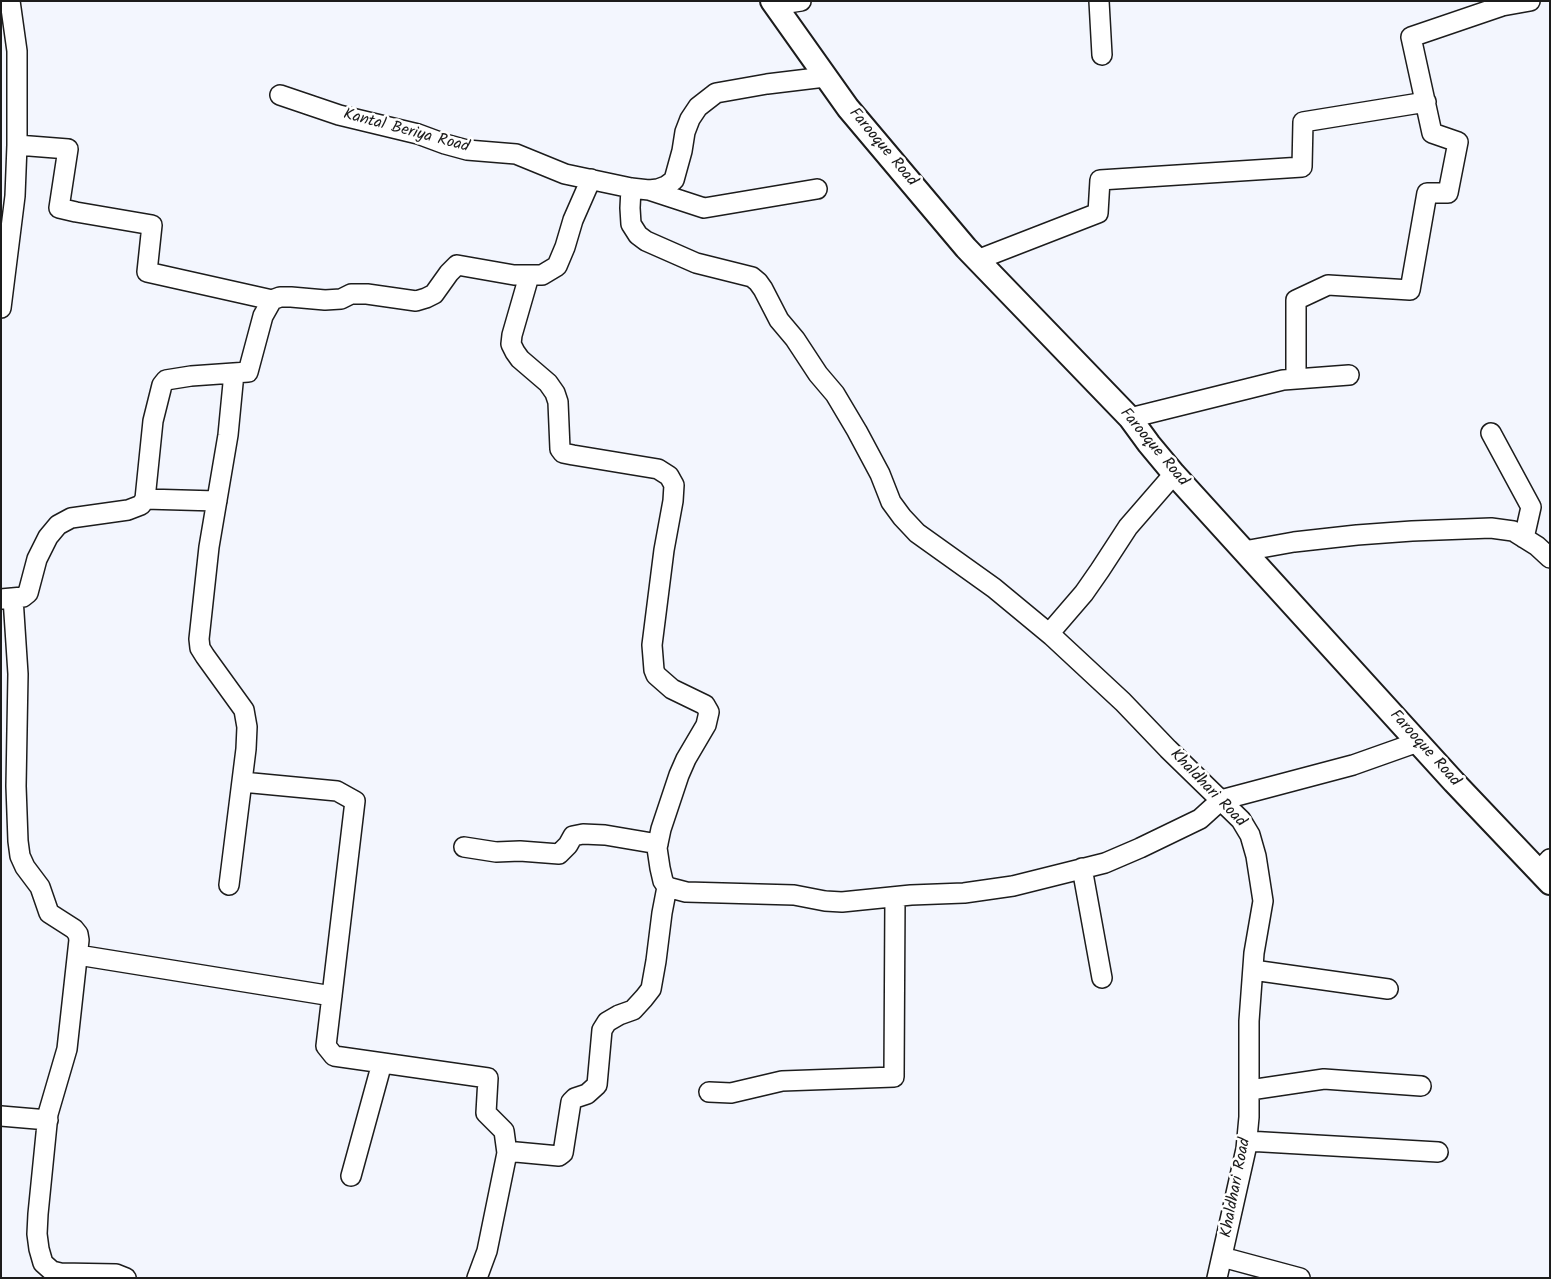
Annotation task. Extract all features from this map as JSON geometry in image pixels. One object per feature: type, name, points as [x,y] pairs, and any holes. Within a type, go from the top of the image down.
[{"type":"main road","name":"Farooque Road","points":[[773,3],[848,108],[977,260],[1130,418],[1174,474],[1418,742],[1546,871]]},
{"type":"street","points":[[1,308],[15,196],[17,145],[16,51],[10,1]]},
{"type":"street","points":[[773,3],[802,1]]},
{"type":"street","points":[[1099,1],[1102,55]]},
{"type":"street","points":[[1296,379],[1296,300],[1328,285],[1410,290],[1427,193],[1448,193],[1458,142],[1432,133],[1411,37],[1502,6],[1530,1]]},
{"type":"street","points":[[640,189],[658,189],[674,180],[685,132],[690,119],[698,107],[716,93],[825,77]]},
{"type":"street","name":"Kantal Beriya Road","points":[[280,95],[339,115],[418,134],[467,150],[516,154],[565,174],[640,189],[704,208],[817,189]]},
{"type":"street","points":[[977,260],[1098,213],[1100,180],[1302,167],[1303,122],[1426,102]]},
{"type":"street","points":[[17,145],[68,149],[59,208],[152,225],[147,272],[272,300],[291,296],[325,300],[341,299],[351,294],[367,294],[416,301],[434,294],[449,273],[458,265],[514,275],[542,275],[557,266],[573,220],[591,180]]},
{"type":"street","name":"Khaldhari Road","points":[[640,189],[630,208],[631,224],[638,235],[646,241],[696,263],[752,277],[764,289],[778,320],[795,339],[818,374],[835,394],[858,431],[880,474],[891,502],[902,517],[917,532],[994,588],[1052,636],[1123,702],[1241,820],[1250,836],[1256,856],[1263,901],[1254,952],[1249,1021],[1249,1117],[1247,1141],[1217,1278]]},
{"type":"street","points":[[529,276],[513,328],[512,344],[520,359],[548,383],[556,393],[560,449],[563,453],[658,469],[669,476],[674,484],[652,645],[654,670],[656,675],[672,690],[705,705],[709,712],[701,736],[686,759],[679,775],[661,829],[657,848],[663,881],[667,887],[686,892],[794,895],[842,902],[964,893],[1013,886],[1105,863],[1200,819],[1221,800],[1353,765],[1418,742]]},
{"type":"street","points":[[126,1278],[116,1274],[60,1273],[52,1271],[43,1263],[39,1249],[37,1234],[40,1183],[48,1114],[67,1049],[78,955],[78,934],[74,929],[49,913],[40,886],[25,867],[20,856],[16,786],[18,674],[7,598],[23,597],[28,593],[37,558],[48,537],[58,524],[71,518],[128,510],[141,505],[145,499],[153,421],[162,385],[166,380],[191,376],[248,372],[263,316],[272,300]]},
{"type":"street","points":[[229,886],[247,727],[244,710],[205,656],[200,648],[199,639],[209,547],[228,435],[234,373]]},
{"type":"street","points":[[1130,418],[1283,380],[1349,374]]},
{"type":"street","points":[[1490,433],[1531,507],[1524,538]]},
{"type":"street","points":[[1052,636],[1053,629],[1089,585],[1128,527],[1174,474]]},
{"type":"street","points":[[145,499],[217,501]]},
{"type":"street","points":[[1244,551],[1294,542],[1412,530],[1491,528],[1513,530],[1537,546],[1550,558]]},
{"type":"street","points":[[242,782],[337,791],[355,801],[326,1046],[334,1056],[488,1078],[486,1113],[504,1131],[507,1153],[487,1252],[476,1278]]},
{"type":"street","points":[[464,847],[496,852],[559,854],[568,845],[573,836],[583,834],[605,835],[658,844]]},
{"type":"street","points":[[1082,868],[1102,978]]},
{"type":"street","points":[[507,1153],[516,1152],[559,1156],[563,1153],[571,1102],[575,1098],[588,1094],[597,1085],[602,1030],[607,1022],[633,1010],[651,989],[667,887]]},
{"type":"street","points":[[709,1092],[731,1093],[782,1081],[894,1077],[895,897]]},
{"type":"street","points":[[78,955],[332,996]]},
{"type":"street","points":[[1253,970],[1388,989]]},
{"type":"street","points":[[352,1176],[382,1063]]},
{"type":"street","points":[[1250,1090],[1324,1079],[1421,1086]]},
{"type":"street","points":[[1,1116],[48,1120]]},
{"type":"street","points":[[1247,1141],[1438,1152]]},
{"type":"street","points":[[1222,1257],[1300,1278]]}]
